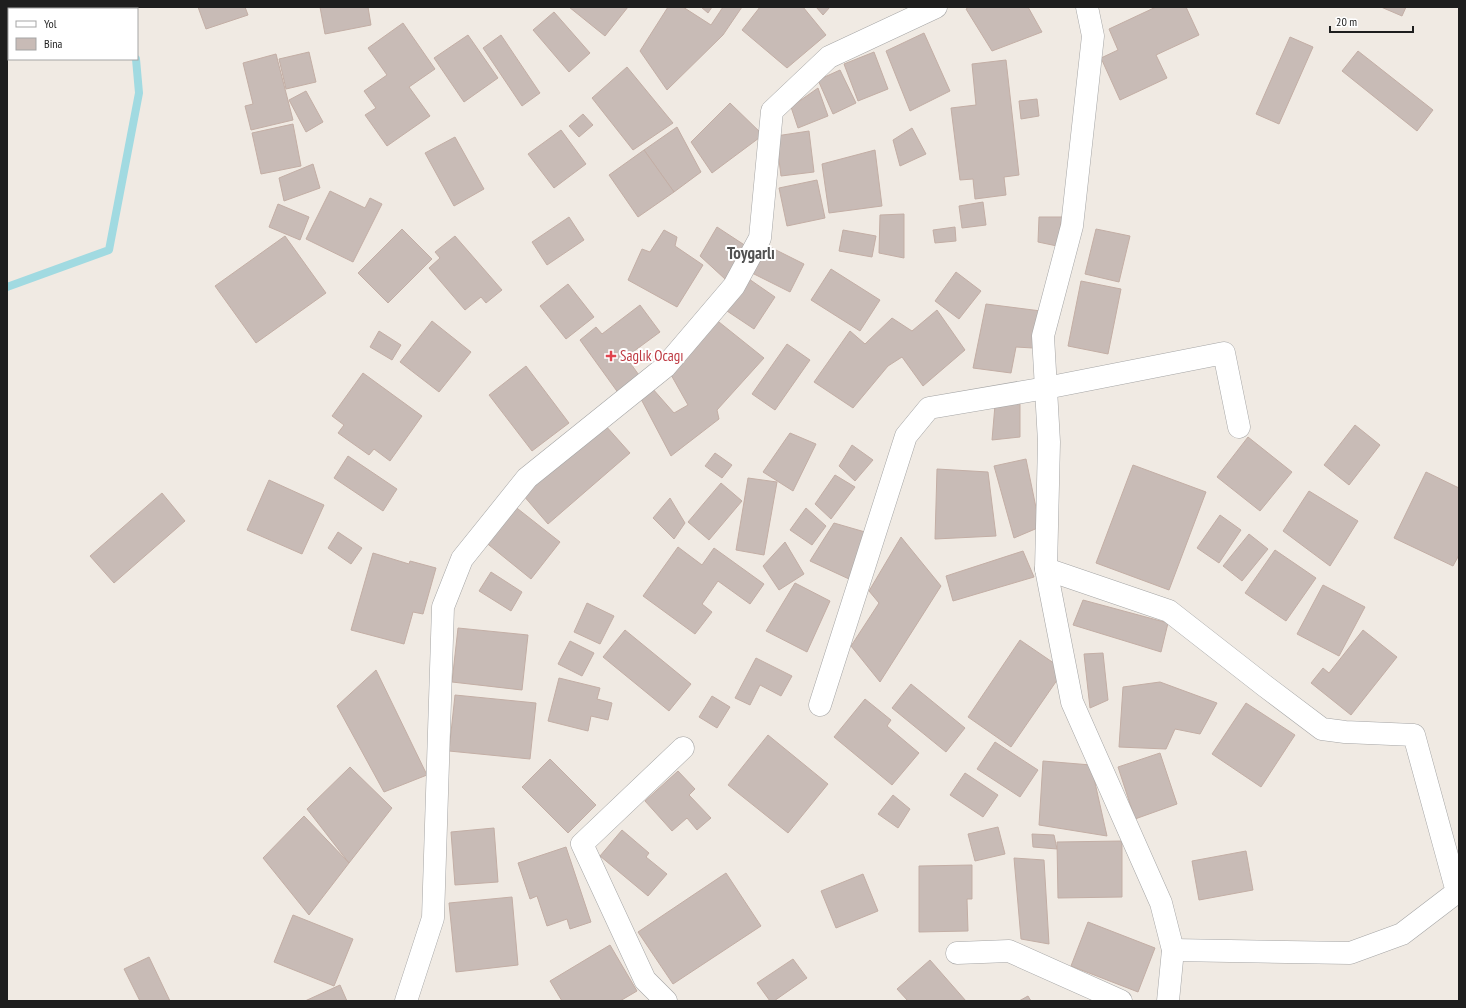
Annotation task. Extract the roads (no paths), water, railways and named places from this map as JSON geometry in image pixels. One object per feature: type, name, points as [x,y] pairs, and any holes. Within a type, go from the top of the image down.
[{"type":"street","points":[[406,1001],[433,918],[443,607],[462,559],[527,478],[666,367],[734,286],[760,238],[772,111],[829,58],[936,7]]},
{"type":"street","points":[[1087,7],[1093,36],[1072,226],[1043,336],[1049,442],[1046,569],[1072,702],[1161,903],[1172,950],[1171,1001]]},
{"type":"street","points":[[820,705],[906,436],[929,408],[1046,388],[1224,353],[1239,427]]},
{"type":"street","points":[[1046,569],[1169,611],[1322,729],[1414,735],[1457,892],[1402,934],[1350,953],[1172,950]]},
{"type":"street","points":[[666,1001],[645,980],[582,844],[683,748]]},
{"type":"street","points":[[957,953],[1009,951],[1121,1001]]},
{"type":"waterway","points":[[7,287],[109,250],[139,93],[136,60]]},
{"type":"place","name":"Saglık Ocagı","points":[[611,356]]},
{"type":"district","name":"Toygarlı","points":[[751,253]]}]
